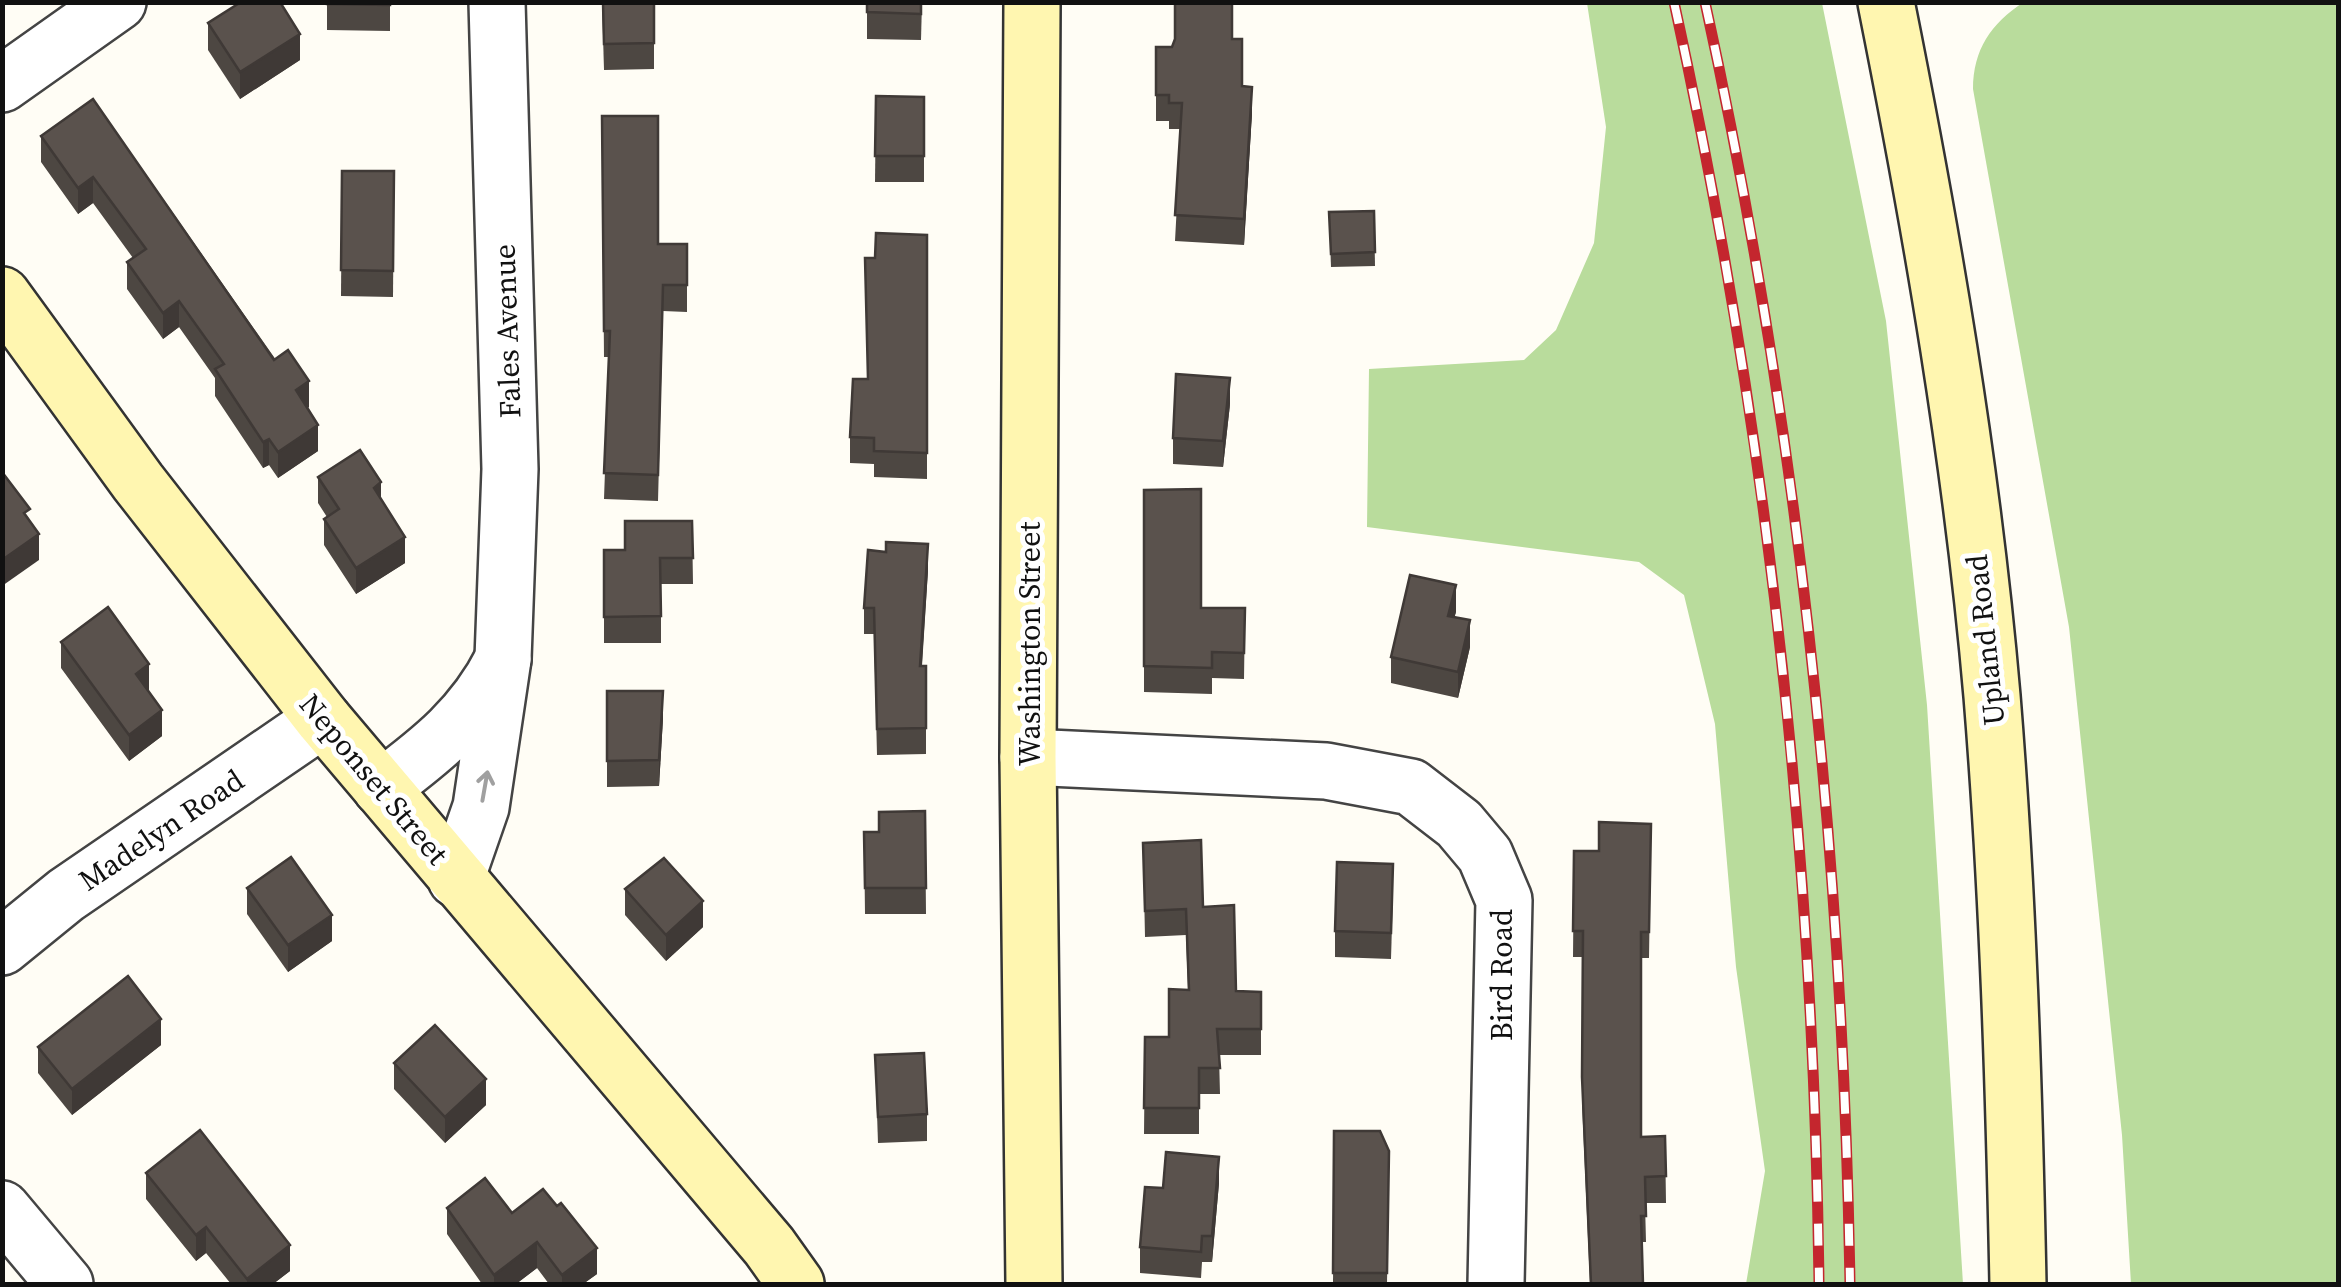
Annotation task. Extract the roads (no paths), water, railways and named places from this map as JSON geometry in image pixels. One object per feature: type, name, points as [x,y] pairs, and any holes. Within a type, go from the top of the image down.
[{"type":"street","points":[[2,84],[118,2]]},
{"type":"street","name":"Fales Avenue","points":[[456,879],[481,807],[503,660],[510,469],[497,2]]},
{"type":"street","name":"Washington Street","points":[[1032,2],[1028,757],[1034,1284]]},
{"type":"street","name":"Upland Road","points":[[1886,2],[1946,342],[1990,678],[2012,992],[2011,1116],[2018,1284]]},
{"type":"street","name":"Neponset Street","points":[[2,295],[138,482],[323,719],[782,1265],[820,1284]]},
{"type":"street","name":"Fales Avenue","points":[[381,788],[463,722],[484,698],[503,660]]},
{"type":"street","name":"Madelyn Road","points":[[2,947],[66,895],[323,719]]},
{"type":"street","name":"Bird Road","points":[[1028,757],[1326,771],[1410,787],[1460,824],[1485,856],[1504,900],[1496,1284]]},
{"type":"street","points":[[2,1209],[65,1284]]},
{"type":"railway","points":[[1674,2],[1735,319],[1779,640],[1807,962],[1819,1284]]},
{"type":"railway","points":[[1705,2],[1765,319],[1809,640],[1837,961],[1850,1284]]}]
